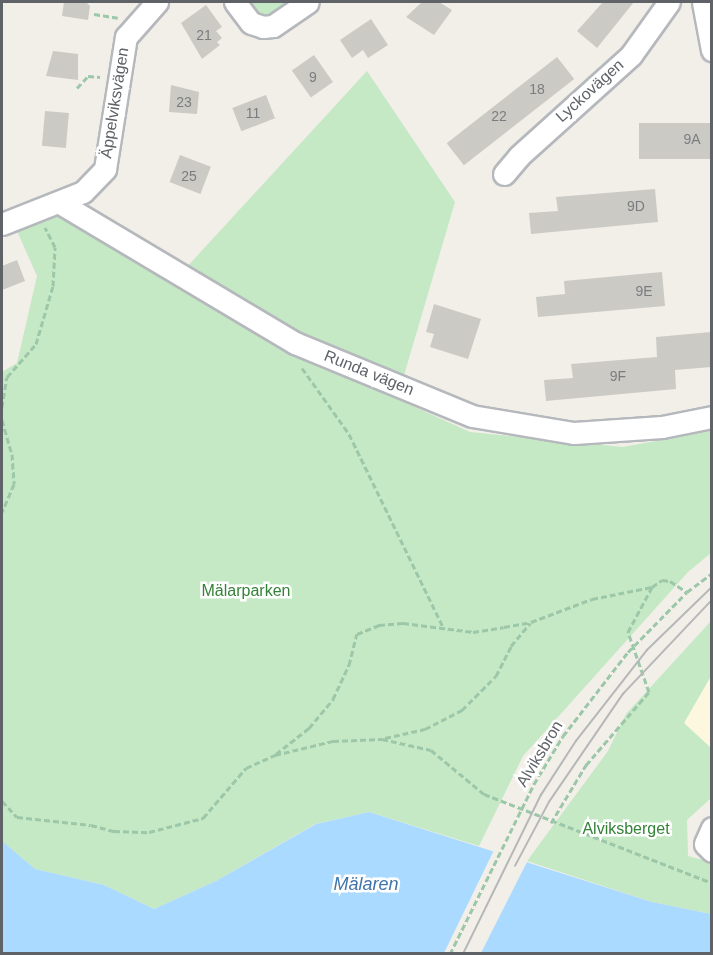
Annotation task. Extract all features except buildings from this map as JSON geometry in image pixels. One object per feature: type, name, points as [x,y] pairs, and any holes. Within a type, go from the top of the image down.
[{"type":"street","name":"Äppelviksvägen","points":[[2,224],[83,192],[105,169],[116,79],[126,37],[133,26],[157,2]]},
{"type":"street","points":[[235,2],[251,23],[263,27],[273,26],[308,2]]},
{"type":"street","name":"Lyckovägen","points":[[504,174],[519,156],[631,55],[669,2]]},
{"type":"street","points":[[703,2],[711,50]]},
{"type":"street","name":"Runda vägen","points":[[60,203],[295,343],[472,416],[574,433],[662,427],[711,417]]},
{"type":"street","points":[[711,828],[705,844],[711,851]]},
{"type":"path","points":[[94,14],[113,16],[133,26]]},
{"type":"path","points":[[77,88],[88,76],[116,79]]},
{"type":"path","points":[[2,407],[7,377],[36,344],[52,286],[55,247],[38,211]]},
{"type":"path","points":[[300,365],[349,434],[444,629]]},
{"type":"path","points":[[2,420],[12,454],[15,484],[2,512]]},
{"type":"path","name":"Alviksbron","points":[[450,954],[534,784],[563,736],[628,652],[687,592],[711,573]]},
{"type":"path","points":[[275,755],[309,728],[333,699],[349,665],[357,634],[379,626],[403,623],[473,632],[531,622],[592,599],[651,587],[662,580],[670,581],[687,592]]},
{"type":"path","points":[[551,823],[586,765],[649,692],[628,632],[651,587]]},
{"type":"path","points":[[2,801],[17,817],[91,825],[114,831],[149,832],[203,818],[246,768],[275,755],[333,741],[381,739],[425,729],[462,710],[496,676],[511,646],[531,622]]},
{"type":"path","points":[[381,739],[431,750],[484,794],[551,823],[621,846],[661,866],[711,883]]},
{"type":"shaded area","points":[[711,676],[711,748],[684,723]]},
{"type":"green space","points":[[245,2],[295,2],[271,19],[259,19]]},
{"type":"green space","name":"Mälarparken","points":[[367,71],[455,202],[397,399],[470,432],[623,447],[711,431],[711,553],[688,572],[523,756],[479,846],[369,812],[315,824],[216,881],[154,909],[104,885],[35,869],[2,841],[2,372],[17,363],[37,276],[17,231],[60,213],[173,282]]},
{"type":"green space","name":"Alviksberget","points":[[711,621],[711,676],[684,723],[711,748],[711,798],[687,820],[688,856],[711,862],[711,914],[652,902],[527,861],[608,751],[626,714]]},
{"type":"water","name":"Mälaren","points":[[369,812],[652,902],[711,914],[711,953],[2,953],[2,841],[35,869],[104,885],[154,909],[216,881],[316,824]]},
{"type":"pier","points":[[495,848],[529,858],[481,953],[444,953]]},
{"type":"tram line","points":[[463,954],[541,795],[576,741],[647,650],[712,587]]},
{"type":"tram line","points":[[515,866],[549,802],[623,694],[712,600]]}]
